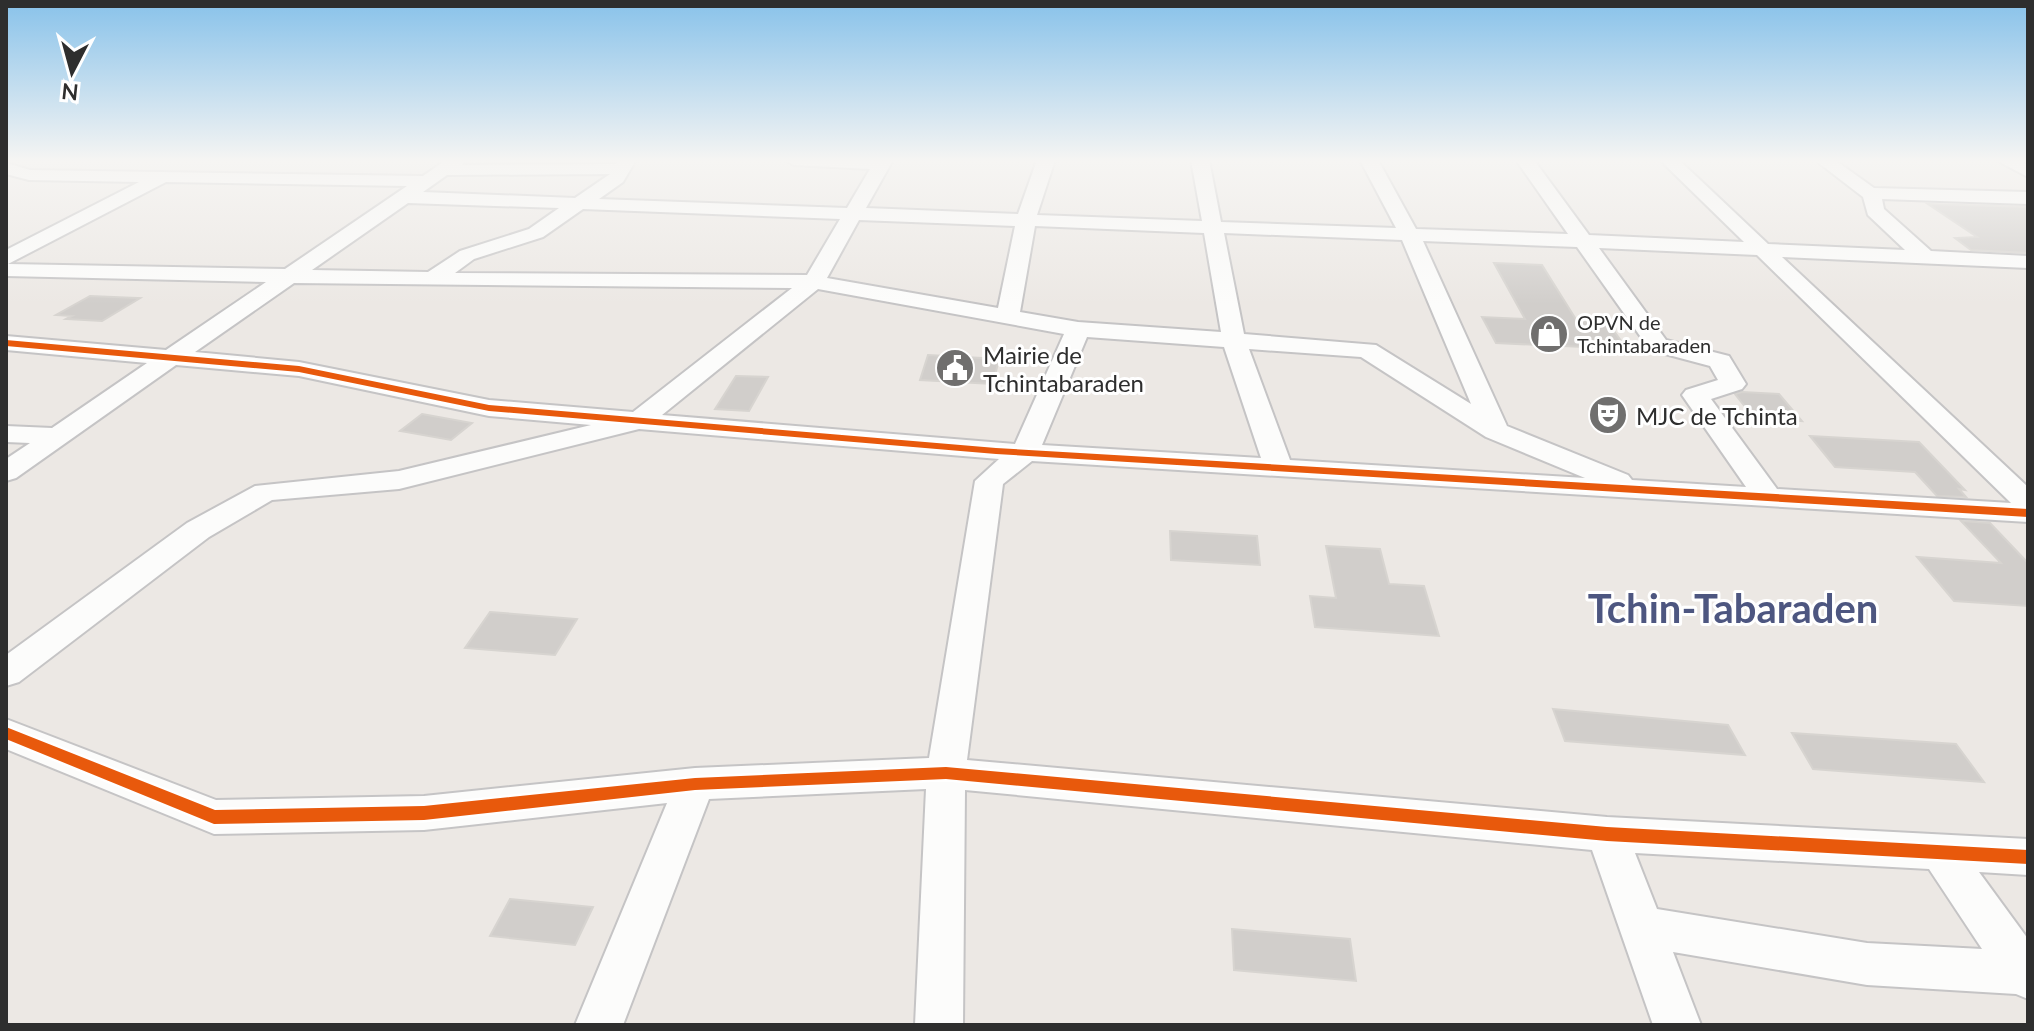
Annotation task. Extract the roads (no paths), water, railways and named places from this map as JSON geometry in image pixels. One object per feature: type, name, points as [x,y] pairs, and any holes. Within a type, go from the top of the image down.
[{"type":"street","points":[[6,258],[102,208]]},
{"type":"street","points":[[6,472],[387,208]]},
{"type":"street","points":[[433,279],[467,255],[536,233],[574,208]]},
{"type":"street","points":[[692,208],[1584,241],[2028,262]]},
{"type":"street","points":[[6,673],[198,530],[265,492],[399,480],[638,421],[814,282],[856,208]]},
{"type":"street","points":[[1008,317],[1030,208]]},
{"type":"street","points":[[1208,208],[1234,341],[1279,469]]},
{"type":"street","points":[[1395,208],[1496,431]]},
{"type":"street","points":[[1560,208],[1658,345],[1720,361],[1733,384],[1695,395],[1769,499]]},
{"type":"street","points":[[1720,208],[2028,503]]},
{"type":"street","points":[[1874,208],[1926,258]]},
{"type":"street","points":[[6,270],[433,279],[814,282],[1078,329],[1367,350],[1496,431],[1642,491]]},
{"type":"street","points":[[939,1025],[946,773],[989,481],[1025,453],[1078,329]]},
{"type":"street","points":[[6,343],[299,369],[489,408],[638,421],[1025,453],[2028,513]]},
{"type":"street","points":[[6,434],[58,436]]},
{"type":"street","points":[[6,733],[214,817],[424,813],[695,784],[946,773],[1607,834],[2028,857]]},
{"type":"street","points":[[599,1025],[695,784]]},
{"type":"street","points":[[1607,834],[1677,1025]]},
{"type":"street","points":[[1941,853],[2020,959]]},
{"type":"street","points":[[1641,927],[1867,964],[2020,959]]},
{"type":"place","name":"OPVN de Tchintabaraden","points":[[1549,334]]},
{"type":"place","name":"Mairie de Tchintabaraden","points":[[955,368]]},
{"type":"place","name":"MJC de Tchinta","points":[[1608,415]]},
{"type":"district","name":"Tchin-Tabaraden","points":[[1733,608]]}]
